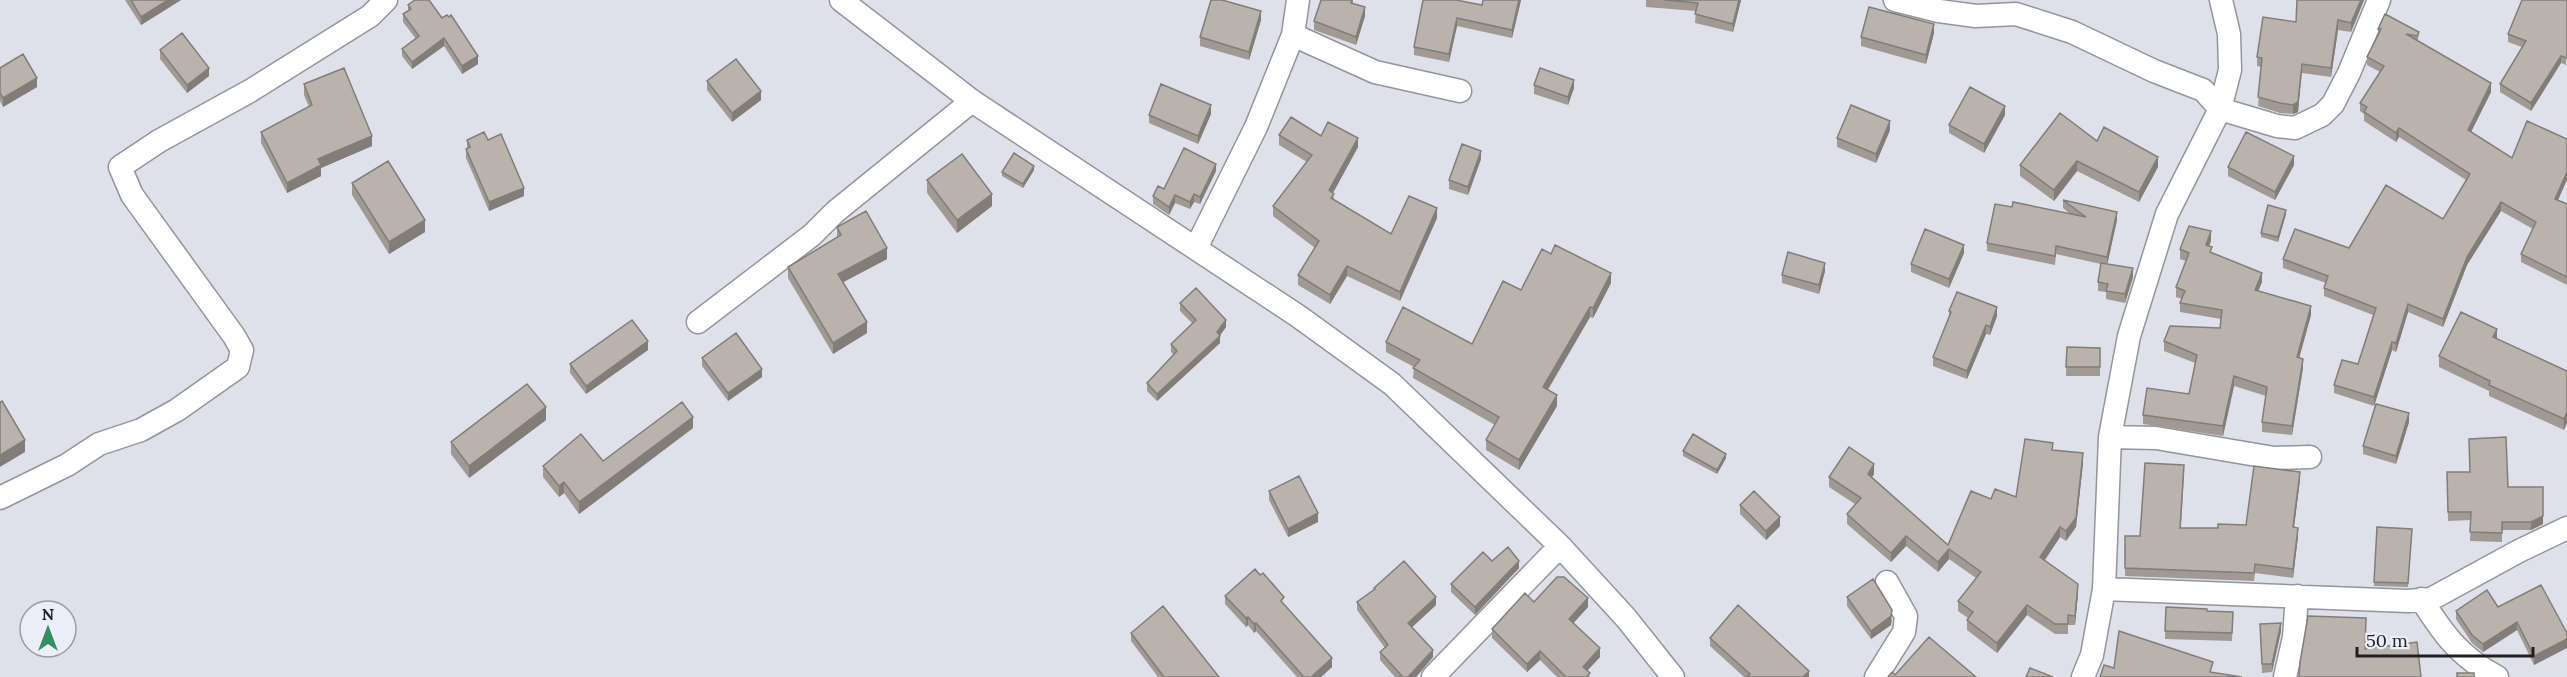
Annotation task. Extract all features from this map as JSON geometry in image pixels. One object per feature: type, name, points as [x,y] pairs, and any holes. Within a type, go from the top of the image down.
[{"type":"street","points":[[0,498],[67,465],[99,444],[141,430],[177,410],[238,367],[242,350],[234,336],[132,195],[120,167],[159,141],[250,91],[361,22],[386,0]]},
{"type":"street","points":[[841,0],[972,101],[1196,248],[1341,346],[1392,384],[1560,546],[1626,618],[1673,677]]},
{"type":"street","points":[[1196,248],[1256,127],[1293,34],[1298,0]]},
{"type":"street","points":[[1895,0],[1938,11],[1976,16],[2016,14],[2072,32],[2154,71],[2203,90],[2220,109],[2277,126],[2295,128],[2322,115],[2333,104],[2349,73],[2379,0]]},
{"type":"street","points":[[2083,677],[2092,655],[2104,589],[2109,437],[2129,336],[2167,214],[2220,109],[2230,70],[2229,34],[2222,0]]},
{"type":"street","points":[[1293,34],[1375,72],[1460,91]]},
{"type":"street","points":[[698,322],[812,235],[835,212],[972,101]]},
{"type":"street","points":[[2109,437],[2156,438],[2274,458],[2310,457]]},
{"type":"street","points":[[2104,589],[2431,599],[2519,551],[2567,528]]},
{"type":"street","points":[[1432,677],[1560,546]]},
{"type":"street","points":[[1876,677],[1904,632],[1906,616],[1887,582]]},
{"type":"street","points":[[2285,677],[2294,637],[2297,596]]},
{"type":"street","points":[[2421,599],[2446,639],[2477,666],[2497,677]]},
{"type":"building","points":[[131,0],[168,0],[141,17]]},
{"type":"building","points":[[415,0],[429,0],[442,18],[451,15],[478,56],[462,66],[444,38],[412,62],[402,49],[419,36],[403,14],[411,9],[408,5]]},
{"type":"building","points":[[1211,0],[1222,0],[1261,11],[1249,52],[1200,37]]},
{"type":"building","points":[[1321,0],[1352,0],[1351,3],[1365,7],[1356,37],[1314,21]]},
{"type":"building","points":[[1423,0],[1456,0],[1482,5],[1483,0],[1519,0],[1512,30],[1457,18],[1449,54],[1414,47]]},
{"type":"building","points":[[1665,0],[1739,0],[1733,24],[1695,14],[1698,3]]},
{"type":"building","points":[[2297,0],[2361,0],[2351,23],[2338,20],[2331,68],[2302,64],[2298,102],[2293,105],[2258,97],[2262,58],[2257,57],[2263,17],[2296,22]]},
{"type":"building","points":[[2522,0],[2567,0],[2566,58],[2561,56],[2531,103],[2500,84],[2526,41],[2508,34]]},
{"type":"building","points":[[1869,7],[1934,24],[1926,55],[1861,37]]},
{"type":"building","points":[[2385,14],[2419,32],[2417,36],[2406,34],[2491,83],[2468,130],[2512,158],[2527,121],[2567,139],[2567,172],[2555,199],[2567,204],[2567,277],[2521,254],[2536,222],[2501,202],[2467,257],[2443,319],[2408,304],[2396,343],[2392,342],[2374,397],[2334,385],[2342,360],[2358,364],[2376,308],[2324,288],[2328,276],[2283,259],[2295,229],[2349,248],[2386,185],[2443,219],[2470,174],[2399,128],[2396,133],[2364,112],[2367,107],[2360,103],[2384,66],[2367,57],[2381,29],[2378,29]]},
{"type":"building","points":[[182,33],[209,68],[187,85],[160,50]]},
{"type":"building","points":[[23,54],[37,78],[3,98],[0,93],[0,68]]},
{"type":"building","points":[[736,59],[761,91],[732,113],[707,81]]},
{"type":"building","points":[[344,68],[372,136],[318,159],[321,165],[287,183],[261,132],[312,105],[304,84]]},
{"type":"building","points":[[1540,68],[1574,80],[1568,97],[1534,85]]},
{"type":"building","points":[[1161,84],[1211,105],[1198,136],[1149,115]]},
{"type":"building","points":[[1970,87],[2005,106],[1984,144],[1949,125]]},
{"type":"building","points":[[1851,105],[1890,121],[1876,154],[1837,138]]},
{"type":"building","points":[[2060,113],[2097,141],[2104,127],[2158,157],[2139,192],[2077,161],[2054,190],[2020,165]]},
{"type":"building","points":[[1291,117],[1321,136],[1328,122],[1358,138],[1329,190],[1334,194],[1331,198],[1391,234],[1409,196],[1437,208],[1400,292],[1347,266],[1330,295],[1298,275],[1319,241],[1273,206],[1312,155],[1279,135]]},
{"type":"building","points":[[484,132],[488,140],[501,134],[524,188],[489,202],[466,149],[470,147],[467,140]]},
{"type":"building","points":[[2246,132],[2294,156],[2275,192],[2228,167]]},
{"type":"building","points":[[1462,144],[1481,151],[1468,187],[1449,180]]},
{"type":"building","points":[[1184,148],[1216,164],[1200,197],[1194,194],[1190,202],[1175,195],[1169,207],[1153,196],[1158,186],[1164,189]]},
{"type":"building","points":[[1014,153],[1034,166],[1023,184],[1002,172]]},
{"type":"building","points":[[962,154],[992,194],[957,220],[927,180]]},
{"type":"building","points":[[388,161],[425,220],[389,242],[352,183]]},
{"type":"building","points":[[2063,200],[2117,212],[2107,257],[2056,246],[2055,256],[1987,243],[1995,204],[2012,207],[2013,202],[2086,217]]},
{"type":"building","points":[[2268,205],[2286,210],[2278,237],[2261,233]]},
{"type":"building","points":[[866,211],[887,248],[838,274],[867,322],[833,343],[788,267],[841,235],[837,227]]},
{"type":"building","points":[[2189,226],[2211,231],[2206,245],[2212,247],[2210,252],[2262,273],[2255,290],[2311,306],[2297,357],[2303,359],[2292,426],[2262,422],[2267,387],[2234,376],[2223,426],[2143,415],[2147,388],[2189,394],[2197,355],[2164,341],[2170,326],[2220,328],[2222,310],[2180,303],[2185,291],[2176,287],[2189,253],[2180,249]]},
{"type":"building","points":[[1925,229],[1964,245],[1949,279],[1911,264]]},
{"type":"building","points":[[1555,245],[1611,273],[1593,308],[1590,307],[1543,387],[1557,395],[1519,460],[1486,440],[1499,417],[1413,368],[1420,360],[1386,342],[1403,307],[1472,344],[1503,281],[1521,290],[1542,249],[1551,254]]},
{"type":"building","points":[[1788,252],[1825,263],[1819,285],[1782,275]]},
{"type":"building","points":[[2101,263],[2133,268],[2125,294],[2106,291],[2108,284],[2098,282]]},
{"type":"building","points":[[1196,288],[1226,320],[1217,332],[1220,336],[1157,394],[1147,383],[1177,351],[1171,344],[1196,320],[1180,303]]},
{"type":"building","points":[[1957,292],[1997,307],[1990,327],[1986,325],[1967,371],[1933,357]]},
{"type":"building","points":[[2461,312],[2497,329],[2493,337],[2567,371],[2567,412],[2564,419],[2489,385],[2490,381],[2439,356]]},
{"type":"building","points":[[632,320],[648,341],[586,386],[570,364]]},
{"type":"building","points":[[736,333],[762,369],[728,393],[702,358]]},
{"type":"building","points":[[2067,347],[2100,348],[2100,367],[2066,367]]},
{"type":"building","points":[[527,384],[546,407],[469,466],[451,442]]},
{"type":"building","points":[[2,401],[25,440],[0,455],[0,402]]},
{"type":"building","points":[[682,402],[693,417],[579,502],[564,482],[559,486],[543,466],[581,434],[603,461]]},
{"type":"building","points":[[2376,404],[2409,413],[2396,456],[2363,446]]},
{"type":"building","points":[[1693,434],[1726,454],[1717,470],[1683,451]]},
{"type":"building","points":[[2506,437],[2508,487],[2543,487],[2543,516],[2531,522],[2502,522],[2502,533],[2470,532],[2471,512],[2448,512],[2447,472],[2470,472],[2469,439]]},
{"type":"building","points":[[2025,439],[2053,443],[2052,450],[2083,453],[2076,518],[2066,531],[2060,527],[2040,557],[2078,584],[2075,616],[2068,615],[2068,624],[2055,624],[2027,605],[1997,643],[1967,620],[1973,612],[1958,601],[1981,572],[1949,549],[1938,562],[1906,536],[1891,553],[1847,514],[1861,498],[1829,477],[1849,447],[1874,464],[1868,474],[1948,545],[1971,491],[1991,499],[1995,489],[2016,497]]},
{"type":"building","points":[[2145,463],[2184,465],[2180,528],[2218,528],[2218,524],[2246,525],[2254,466],[2300,472],[2293,527],[2298,528],[2293,569],[2255,564],[2254,573],[2125,568],[2125,536],[2140,536]]},
{"type":"building","points":[[1299,476],[1318,513],[1288,529],[1269,491]]},
{"type":"building","points":[[1754,491],[1780,517],[1766,531],[1740,505]]},
{"type":"building","points":[[2377,527],[2412,529],[2408,583],[2374,582]]},
{"type":"building","points":[[1508,547],[1519,561],[1475,607],[1451,584],[1483,552],[1492,561]]},
{"type":"building","points":[[1404,561],[1436,597],[1408,623],[1433,650],[1408,677],[1403,677],[1380,652],[1388,645],[1357,602],[1375,589]]},
{"type":"building","points":[[1255,569],[1260,575],[1263,573],[1284,597],[1281,601],[1332,658],[1311,677],[1304,677],[1256,623],[1246,618],[1225,596]]},
{"type":"building","points":[[1557,577],[1564,577],[1588,598],[1569,619],[1600,648],[1583,667],[1590,673],[1586,677],[1566,677],[1540,651],[1527,664],[1492,629],[1525,593],[1534,602]]},
{"type":"building","points":[[1873,579],[1892,610],[1891,616],[1871,631],[1847,597]]},
{"type":"building","points":[[2541,585],[2567,633],[2567,639],[2534,656],[2517,622],[2483,644],[2472,635],[2456,611],[2487,590],[2498,607]]},
{"type":"building","points":[[1738,605],[1809,671],[1803,677],[1747,677],[1750,674],[1710,638]]},
{"type":"building","points":[[1163,606],[1219,677],[1164,677],[1131,633]]},
{"type":"building","points":[[2166,607],[2233,612],[2232,633],[2165,631]]},
{"type":"building","points":[[2308,616],[2366,618],[2365,649],[2417,642],[2421,677],[2299,677]]},
{"type":"building","points":[[2281,623],[2272,664],[2262,664],[2260,624]]},
{"type":"building","points":[[2119,631],[2213,662],[2210,672],[2242,677],[2100,677],[2104,665],[2114,668]]},
{"type":"building","points":[[1929,637],[1976,677],[1888,677],[1892,672],[1895,675]]},
{"type":"building","points":[[2030,668],[2053,677],[2026,677]]},
{"type":"building","points":[[2457,673],[2474,673],[2474,677],[2457,677]]}]
